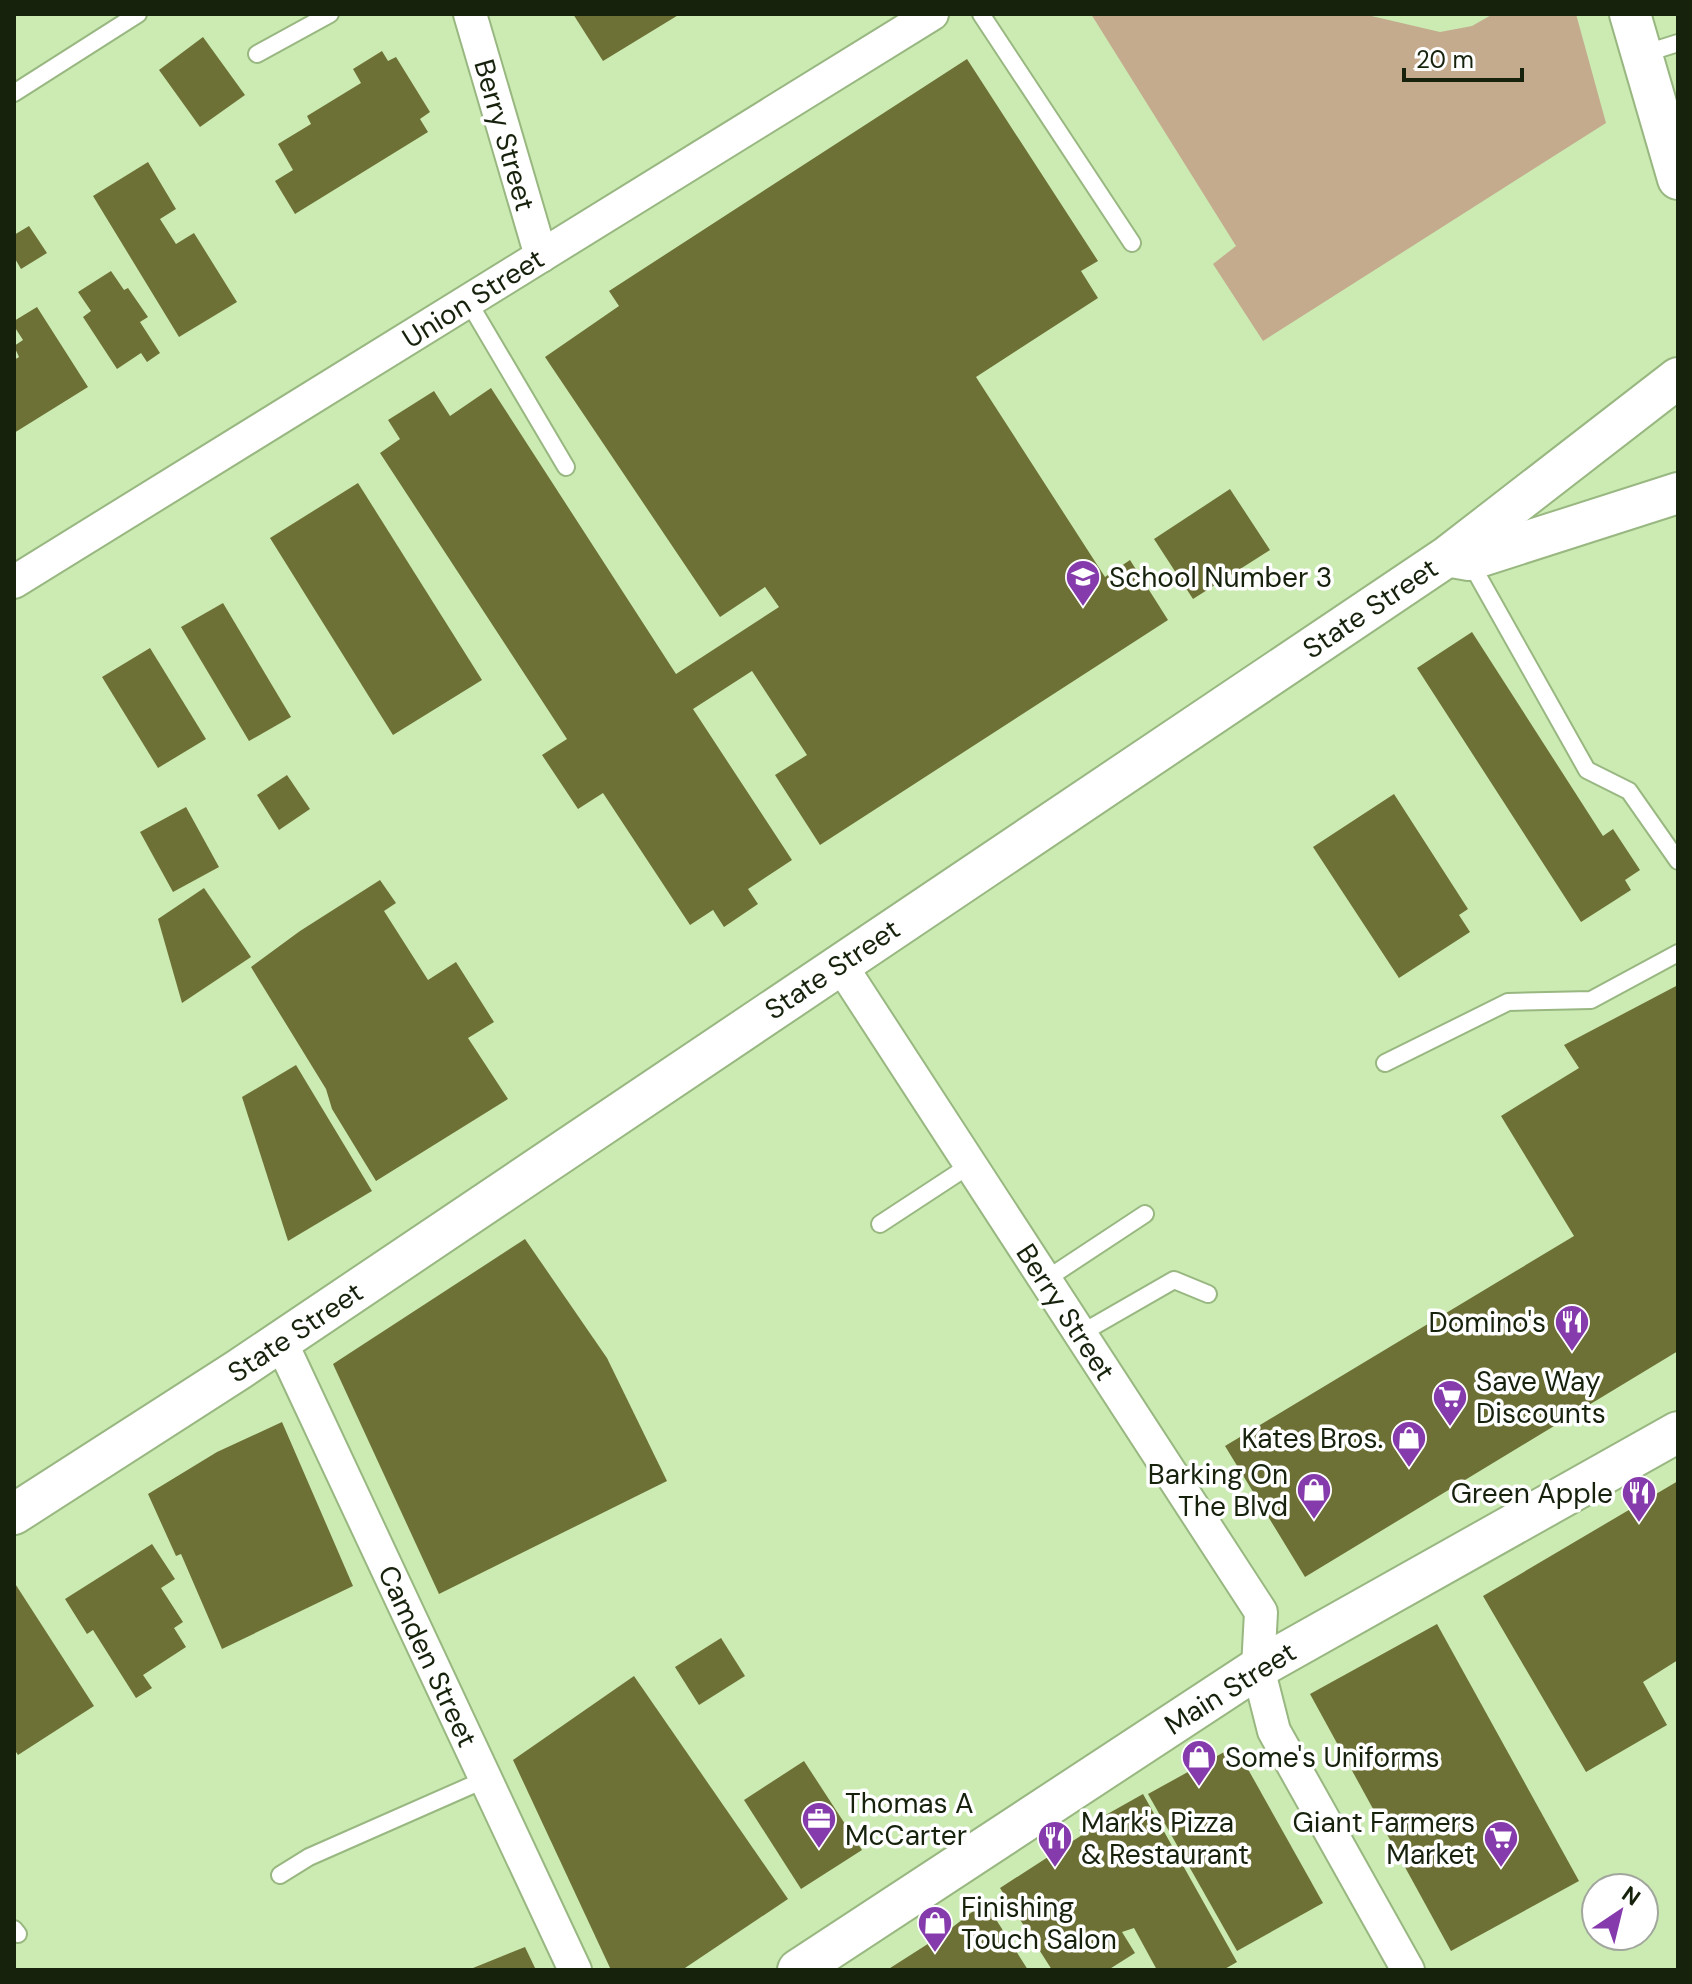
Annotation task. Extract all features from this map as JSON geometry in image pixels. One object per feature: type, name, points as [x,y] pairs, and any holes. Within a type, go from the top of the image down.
[{"type":"street","name":"Berry Street","points":[[470,14],[541,256]]},
{"type":"street","name":"Union Street","points":[[14,582],[932,14]]},
{"type":"street","points":[[1630,14],[1660,49],[1678,179]]},
{"type":"street","points":[[1458,558],[1678,378]]},
{"type":"street","name":"State Street","points":[[14,1514],[281,1342],[840,964],[1458,558],[1678,493]]},
{"type":"street","name":"Berry Street","points":[[840,964],[1261,1612],[1258,1668],[1274,1731],[1408,1970]]},
{"type":"street","name":"Camden Street","points":[[281,1342],[575,1970]]},
{"type":"street","name":"Main Street","points":[[798,1970],[1258,1668],[1678,1432]]},
{"type":"lane","points":[[14,93],[138,14]]},
{"type":"lane","points":[[257,54],[330,14]]},
{"type":"lane","points":[[981,14],[1132,243]]},
{"type":"lane","points":[[468,301],[566,467]]},
{"type":"lane","points":[[1458,558],[1587,770],[1629,791],[1678,861]]},
{"type":"lane","points":[[1385,1063],[1508,1002],[1591,1000],[1678,953]]},
{"type":"lane","points":[[880,1224],[970,1165]]},
{"type":"lane","points":[[1045,1280],[1145,1214]]},
{"type":"lane","points":[[1080,1334],[1174,1280],[1208,1294]]},
{"type":"lane","points":[[280,1875],[309,1857],[486,1779]]},
{"type":"shaded area","points":[[1091,14],[1363,14],[1440,32],[1472,26],[1493,14],[1576,14],[1606,123],[1263,341],[1213,264],[1236,246]]},
{"type":"building","points":[[573,14],[680,14],[603,61]]},
{"type":"building","points":[[203,37],[245,95],[200,127],[159,70]]},
{"type":"building","points":[[382,51],[388,61],[396,57],[430,112],[420,119],[428,132],[295,214],[275,181],[293,170],[278,144],[311,124],[307,116],[361,83],[353,69]]},
{"type":"building","points":[[967,59],[1098,261],[1081,271],[1098,298],[976,377],[1105,577],[1130,560],[1168,620],[820,845],[775,775],[807,755],[752,671],[693,709],[792,860],[748,889],[758,904],[724,927],[713,910],[690,925],[603,793],[578,809],[542,755],[567,739],[380,453],[400,439],[388,420],[434,391],[450,416],[491,388],[676,674],[779,607],[765,587],[720,617],[545,357],[619,306],[609,291]]},
{"type":"building","points":[[148,162],[176,209],[160,219],[176,244],[194,233],[237,302],[179,337],[93,196]]},
{"type":"building","points":[[29,226],[47,253],[21,269],[14,257],[14,235]]},
{"type":"building","points":[[111,271],[124,290],[128,288],[148,317],[140,322],[160,353],[147,362],[141,353],[117,369],[83,317],[91,311],[78,292]]},
{"type":"building","points":[[37,307],[88,387],[14,433],[14,360],[19,357],[14,346],[23,340],[14,321]]},
{"type":"building","points":[[358,483],[482,680],[393,735],[270,538]]},
{"type":"building","points":[[1230,489],[1270,550],[1193,599],[1154,539]]},
{"type":"building","points":[[223,603],[291,717],[249,741],[181,627]]},
{"type":"building","points":[[1472,632],[1603,836],[1613,829],[1640,870],[1625,880],[1631,890],[1581,922],[1417,668]]},
{"type":"building","points":[[150,648],[206,739],[158,768],[102,677]]},
{"type":"building","points":[[287,775],[310,809],[279,830],[257,795]]},
{"type":"building","points":[[1394,794],[1468,909],[1459,915],[1470,932],[1399,978],[1313,847]]},
{"type":"building","points":[[186,807],[219,867],[173,892],[140,832]]},
{"type":"building","points":[[380,880],[396,903],[384,911],[428,980],[456,962],[494,1022],[468,1038],[508,1099],[376,1181],[332,1109],[326,1089],[251,967],[300,931]]},
{"type":"building","points":[[204,888],[251,957],[182,1003],[158,919]]},
{"type":"building","points":[[1678,985],[1678,1351],[1305,1577],[1225,1446],[1574,1236],[1501,1116],[1579,1068],[1564,1045]]},
{"type":"building","points":[[296,1065],[372,1191],[288,1241],[242,1097]]},
{"type":"building","points":[[525,1239],[607,1358],[667,1481],[439,1594],[333,1364]]},
{"type":"building","points":[[282,1422],[353,1586],[222,1649],[181,1554],[176,1556],[148,1494],[217,1452]]},
{"type":"building","points":[[1678,1481],[1678,1660],[1643,1682],[1667,1725],[1586,1772],[1483,1596]]},
{"type":"building","points":[[152,1544],[175,1579],[161,1588],[183,1622],[174,1628],[186,1647],[143,1675],[152,1688],[136,1698],[93,1630],[87,1634],[65,1599]]},
{"type":"building","points":[[14,1582],[94,1706],[18,1755],[14,1749]]},
{"type":"building","points":[[1437,1624],[1579,1881],[1451,1951],[1310,1694]]},
{"type":"building","points":[[721,1638],[745,1676],[699,1705],[675,1667]]},
{"type":"building","points":[[634,1676],[788,1899],[682,1970],[611,1970],[513,1760]]},
{"type":"building","points":[[1235,1746],[1323,1903],[1237,1951],[1148,1794]]},
{"type":"building","points":[[804,1761],[862,1850],[801,1889],[744,1800]]},
{"type":"building","points":[[1143,1794],[1237,1962],[1223,1970],[1157,1970],[1134,1928],[1122,1932],[1135,1953],[1108,1970],[1052,1970],[1000,1888],[1082,1835],[1079,1830]]},
{"type":"building","points":[[985,1902],[1028,1970],[887,1970],[945,1933]]},
{"type":"building","points":[[525,1947],[536,1970],[468,1970]]},
{"type":"place","name":"School Number 3","points":[[1083,608]]},
{"type":"place","name":"Domino's","points":[[1572,1353]]},
{"type":"place","name":"Save Way Discounts","points":[[1450,1428]]},
{"type":"place","name":"Kates Bros.","points":[[1409,1469]]},
{"type":"place","name":"Barking On The Blvd","points":[[1314,1521]]},
{"type":"place","name":"Green Apple","points":[[1639,1524]]},
{"type":"place","name":"Some's Uniforms","points":[[1199,1788]]},
{"type":"place","name":"Thomas A McCarter","points":[[819,1850]]},
{"type":"place","name":"Mark's Pizza & Restaurant","points":[[1055,1869]]},
{"type":"place","name":"Giant Farmers Market","points":[[1501,1869]]},
{"type":"place","name":"Finishing Touch Salon","points":[[935,1954]]}]
